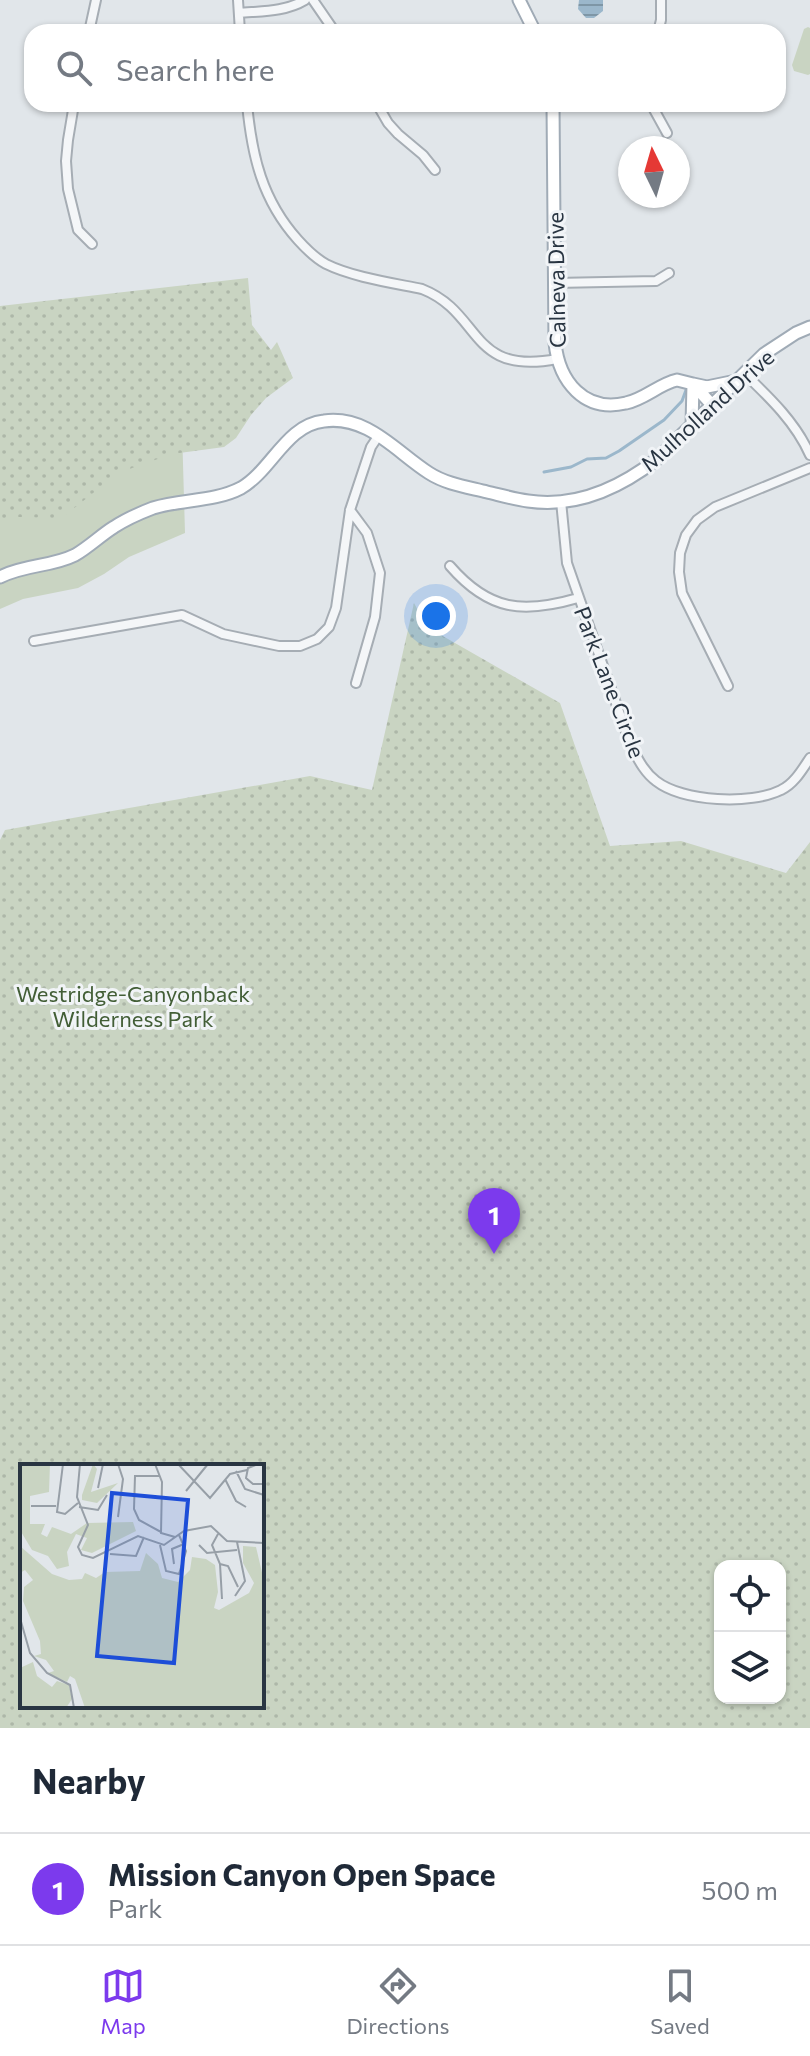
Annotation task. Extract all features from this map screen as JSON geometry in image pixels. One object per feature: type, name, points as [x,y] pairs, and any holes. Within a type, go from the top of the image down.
[{"type":"main road","points":[[519,0],[531,24]]},
{"type":"main road","name":"Calneva Drive","points":[[553,112],[557,359],[562,373],[573,388],[589,399],[605,404],[624,404],[672,381],[682,380],[707,387],[741,377]]},
{"type":"main road","name":"Mulholland Drive","points":[[0,577],[25,567],[77,554],[116,525],[149,509],[223,495],[243,487],[260,474],[293,435],[306,426],[322,421],[356,423],[379,435],[440,480],[527,501],[561,501],[600,493],[629,479],[657,459],[764,354],[810,327]]},
{"type":"main road","points":[[693,384],[712,405]]},
{"type":"main road","points":[[692,425],[693,384]]},
{"type":"street","points":[[91,24],[96,0]]},
{"type":"street","points":[[238,0],[240,24]]},
{"type":"street","points":[[239,13],[281,10],[305,0]]},
{"type":"street","points":[[313,0],[330,24]]},
{"type":"street","points":[[660,24],[661,0]]},
{"type":"street","points":[[73,112],[67,150],[68,189],[78,230],[92,244]]},
{"type":"street","points":[[248,112],[251,142],[273,205],[287,227],[311,254],[341,270],[434,294],[446,302],[487,349],[506,359],[524,362],[557,359]]},
{"type":"street","points":[[382,112],[398,134],[435,170]]},
{"type":"street","points":[[655,112],[667,133]]},
{"type":"street","points":[[555,283],[656,281],[669,273]]},
{"type":"street","points":[[741,377],[788,418],[810,455]]},
{"type":"street","points":[[34,641],[182,615],[223,634],[279,646],[300,646],[317,639],[329,627],[336,608],[350,510],[371,447],[379,435]]},
{"type":"street","points":[[728,686],[682,593],[680,553],[686,535],[697,520],[715,507],[810,468]]},
{"type":"street","name":"Park Lane Circle","points":[[561,501],[567,563],[631,746],[643,768],[656,781],[672,790],[740,800],[764,797],[784,789],[810,758]]},
{"type":"street","points":[[350,510],[367,533],[380,573],[375,617],[356,683]]},
{"type":"street","points":[[450,566],[465,583],[495,601],[525,608],[551,606],[578,598]]},
{"type":"green space","points":[[808,27],[808,75],[794,71],[792,65],[804,29]]},
{"type":"green space","points":[[248,278],[252,325],[271,350],[277,342],[293,378],[266,398],[236,438],[224,447],[172,454],[132,468],[107,482],[63,517],[19,517],[0,521],[0,306]]},
{"type":"green space","points":[[178,289],[185,533],[129,557],[78,588],[23,599],[0,609],[0,307]]},
{"type":"green space","name":"Westridge-Canyonback Wilderness Park","points":[[414,603],[427,627],[560,703],[610,846],[681,841],[786,873],[810,842],[810,1728],[0,1728],[0,840],[5,830],[310,776],[372,790]]},
{"type":"water","points":[[579,0],[603,0],[603,11],[594,18],[586,18],[578,9]]},
{"type":"waterway","points":[[544,472],[571,467],[587,459],[606,458],[619,451],[664,420],[682,401],[686,390]]},
{"type":"place","name":"Mission Canyon Open Space","points":[[494,1254]]}]
